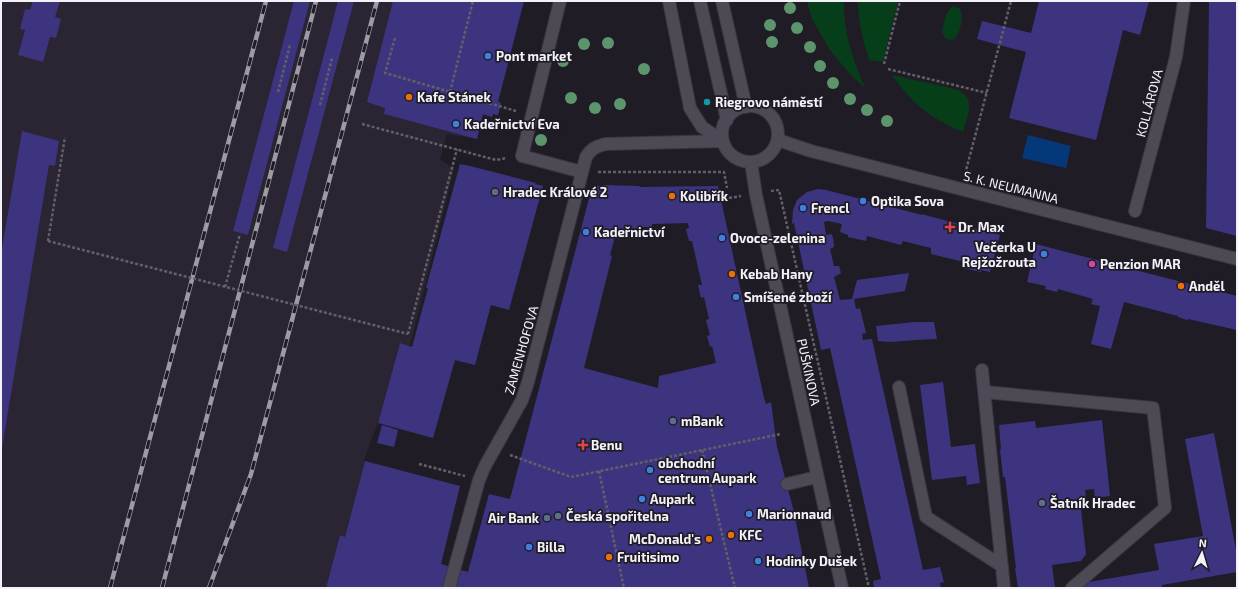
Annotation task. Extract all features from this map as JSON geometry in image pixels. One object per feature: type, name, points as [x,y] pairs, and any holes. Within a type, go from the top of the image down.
[{"type":"street","points":[[560,1],[522,156],[582,172]]},
{"type":"street","points":[[669,1],[690,108],[702,127],[723,141],[730,153],[737,159],[750,162],[763,159],[770,155],[775,148],[778,140],[776,122],[770,115],[755,107],[738,109],[727,120],[723,128],[723,141]]},
{"type":"street","points":[[700,1],[727,120]]},
{"type":"street","points":[[722,1],[746,107]]},
{"type":"street","name":"KOLLÁROVA","points":[[1135,211],[1176,56],[1184,1]]},
{"type":"street","name":"S. K. NEUMANNA","points":[[778,140],[811,151],[1237,259]]},
{"type":"street","name":"ZAMENHOFOVA","points":[[449,588],[479,480],[485,466],[522,400],[528,382],[586,157],[594,147],[606,144],[723,141]]},
{"type":"street","name":"PUŠKINOVA","points":[[750,162],[756,196],[842,588]]},
{"type":"street","points":[[982,370],[1004,588]]},
{"type":"street","points":[[899,387],[926,517],[1002,566]]},
{"type":"street","points":[[984,392],[1153,408],[1165,508],[1072,588]]},
{"type":"street","points":[[787,484],[817,477]]},
{"type":"path","points":[[450,92],[474,1]]},
{"type":"path","points":[[884,64],[900,1]]},
{"type":"path","points":[[961,189],[1011,1]]},
{"type":"path","points":[[395,38],[385,73],[500,106]]},
{"type":"path","points":[[278,92],[290,46]]},
{"type":"path","points":[[320,105],[332,58]]},
{"type":"path","points":[[888,69],[987,93]]},
{"type":"path","points":[[362,124],[496,160],[522,156]]},
{"type":"path","points":[[65,137],[48,241],[408,334],[457,149]]},
{"type":"path","points":[[582,172],[724,172],[727,188]]},
{"type":"path","points":[[779,190],[868,588]]},
{"type":"path","points":[[225,287],[240,234]]},
{"type":"path","points":[[506,453],[571,477],[781,434]]},
{"type":"path","points":[[702,450],[735,588]]},
{"type":"path","points":[[419,464],[479,480]]},
{"type":"path","points":[[599,471],[624,588]]},
{"type":"shaded area","points":[[1,1],[524,1],[498,101],[501,103],[498,115],[493,114],[492,117],[483,115],[477,139],[447,134],[440,159],[454,169],[410,346],[400,343],[378,423],[364,459],[365,461],[345,537],[340,535],[326,588],[1,588]]},
{"type":"green space","points":[[807,1],[844,1],[847,35],[865,88],[851,75],[830,50],[812,19]]},
{"type":"green space","points":[[858,1],[898,1],[883,62],[869,60],[861,30]]},
{"type":"green space","points":[[954,6],[960,9],[961,12],[960,29],[955,39],[950,40],[945,38],[942,32],[947,14]]},
{"type":"green space","points":[[892,75],[955,89],[962,92],[969,102],[967,119],[963,132],[941,121],[923,109],[907,94]]},
{"type":"water","points":[[1028,135],[1071,146],[1066,168],[1022,158]]},
{"type":"building","points":[[33,1],[60,1],[55,17],[61,19],[56,38],[50,37],[43,62],[18,55],[25,30],[20,29],[25,9],[30,10]]},
{"type":"building","points":[[294,1],[310,1],[248,235],[233,231]]},
{"type":"building","points":[[338,1],[354,1],[287,252],[273,248]]},
{"type":"building","points":[[393,1],[524,1],[498,102],[501,103],[498,115],[493,114],[492,117],[483,114],[477,139],[384,114],[385,108],[367,102]]},
{"type":"building","points":[[1039,1],[1149,1],[1140,35],[1123,30],[1096,140],[1009,118],[1026,52],[977,39],[982,21],[1031,33]]},
{"type":"building","points":[[1209,1],[1237,1],[1237,236],[1206,228]]},
{"type":"building","points":[[22,131],[59,141],[55,166],[49,165],[2,448],[1,254]]},
{"type":"building","points":[[460,164],[543,186],[509,310],[491,305],[475,365],[455,360],[433,438],[378,423],[400,343],[412,347],[428,288],[426,288]]},
{"type":"building","name":"obchodní centrum Aupark","points":[[597,186],[718,186],[764,398],[766,404],[771,402],[777,447],[794,512],[809,588],[326,588],[340,535],[345,537],[365,461],[460,486],[441,564],[468,572],[489,494],[510,499],[591,191]],"holes":[[[688,223],[689,228],[686,229],[689,241],[692,241],[702,285],[698,285],[701,298],[704,297],[709,319],[706,320],[710,335],[707,336],[710,347],[712,346],[716,363],[659,376],[658,388],[584,368],[612,256],[610,255],[616,233],[640,233],[640,227],[652,227],[652,224]]]},
{"type":"building","points":[[818,189],[922,215],[923,214],[1000,235],[990,272],[981,270],[981,272],[962,268],[964,262],[931,254],[931,248],[903,241],[901,245],[867,236],[866,241],[848,237],[848,235],[840,232],[842,224],[828,221],[824,222],[826,235],[831,234],[833,237],[834,247],[830,249],[834,266],[839,266],[841,273],[834,277],[840,300],[852,299],[857,280],[909,273],[905,291],[854,299],[856,309],[860,308],[866,333],[862,334],[863,340],[872,339],[923,570],[940,567],[944,582],[940,583],[941,588],[874,588],[873,581],[881,579],[830,348],[821,350],[794,223],[792,224],[793,210],[797,200],[807,192]]},
{"type":"building","points":[[1036,244],[1237,296],[1237,330],[1187,320],[1178,316],[1124,302],[1111,349],[1091,344],[1100,306],[1091,304],[1093,299],[1058,289],[1057,292],[1045,289],[1046,286],[1027,282]]},
{"type":"building","points":[[914,322],[934,322],[937,339],[891,342],[878,341],[876,326]]},
{"type":"building","points":[[943,382],[951,447],[975,444],[980,483],[967,485],[966,476],[932,480],[920,385]]},
{"type":"building","points":[[1102,420],[1110,496],[1095,498],[1094,489],[1085,490],[1086,499],[1080,500],[1086,554],[1081,561],[1052,565],[1055,588],[1018,588],[1005,477],[1003,477],[999,425],[1035,421],[1036,428]]},
{"type":"building","points":[[382,425],[398,430],[394,447],[377,443]]},
{"type":"building","points":[[1214,433],[1237,555],[1237,572],[1162,585],[1162,588],[1084,588],[1083,583],[1159,570],[1154,544],[1203,536],[1185,439]]},
{"type":"railway","points":[[110,588],[266,1]]},
{"type":"railway","points":[[162,588],[316,1]]},
{"type":"railway","points":[[209,588],[251,474],[377,1]]},
{"type":"place","name":"Pont market","points":[[488,56]]},
{"type":"place","name":"Kafe Stánek","points":[[409,97]]},
{"type":"place","name":"Riegrovo náměstí","points":[[707,102]]},
{"type":"place","name":"Kadeřnictví Eva","points":[[456,124]]},
{"type":"place","name":"Hradec Králové 2","points":[[495,192]]},
{"type":"place","name":"Kolibřík","points":[[672,196]]},
{"type":"place","name":"Optika Sova","points":[[863,201]]},
{"type":"place","name":"Frencl","points":[[803,208]]},
{"type":"place","name":"Dr. Max","points":[[950,227]]},
{"type":"place","name":"Kadeřnictví","points":[[586,232]]},
{"type":"place","name":"Ovoce-zelenina","points":[[722,238]]},
{"type":"place","name":"Večerka U Rejžožrouta","points":[[1044,254]]},
{"type":"place","name":"Penzion MAR","points":[[1092,264]]},
{"type":"place","name":"Kebab Hany","points":[[732,274]]},
{"type":"place","name":"Anděl","points":[[1181,286]]},
{"type":"place","name":"Smíšené zboží","points":[[736,297]]},
{"type":"place","name":"mBank","points":[[673,421]]},
{"type":"place","name":"Benu","points":[[583,445]]},
{"type":"place","name":"obchodní centrum Aupark","points":[[650,470]]},
{"type":"place","name":"Aupark","points":[[642,499]]},
{"type":"place","name":"Šatník Hradec","points":[[1042,503]]},
{"type":"place","name":"Marionnaud","points":[[749,514]]},
{"type":"place","name":"Česká spořitelna","points":[[558,516]]},
{"type":"place","name":"Air Bank","points":[[547,518]]},
{"type":"place","name":"KFC","points":[[731,535]]},
{"type":"place","name":"McDonald's","points":[[709,539]]},
{"type":"place","name":"Billa","points":[[529,547]]},
{"type":"place","name":"Fruitisimo","points":[[609,557]]},
{"type":"place","name":"Hodinky Dušek","points":[[758,561]]}]
